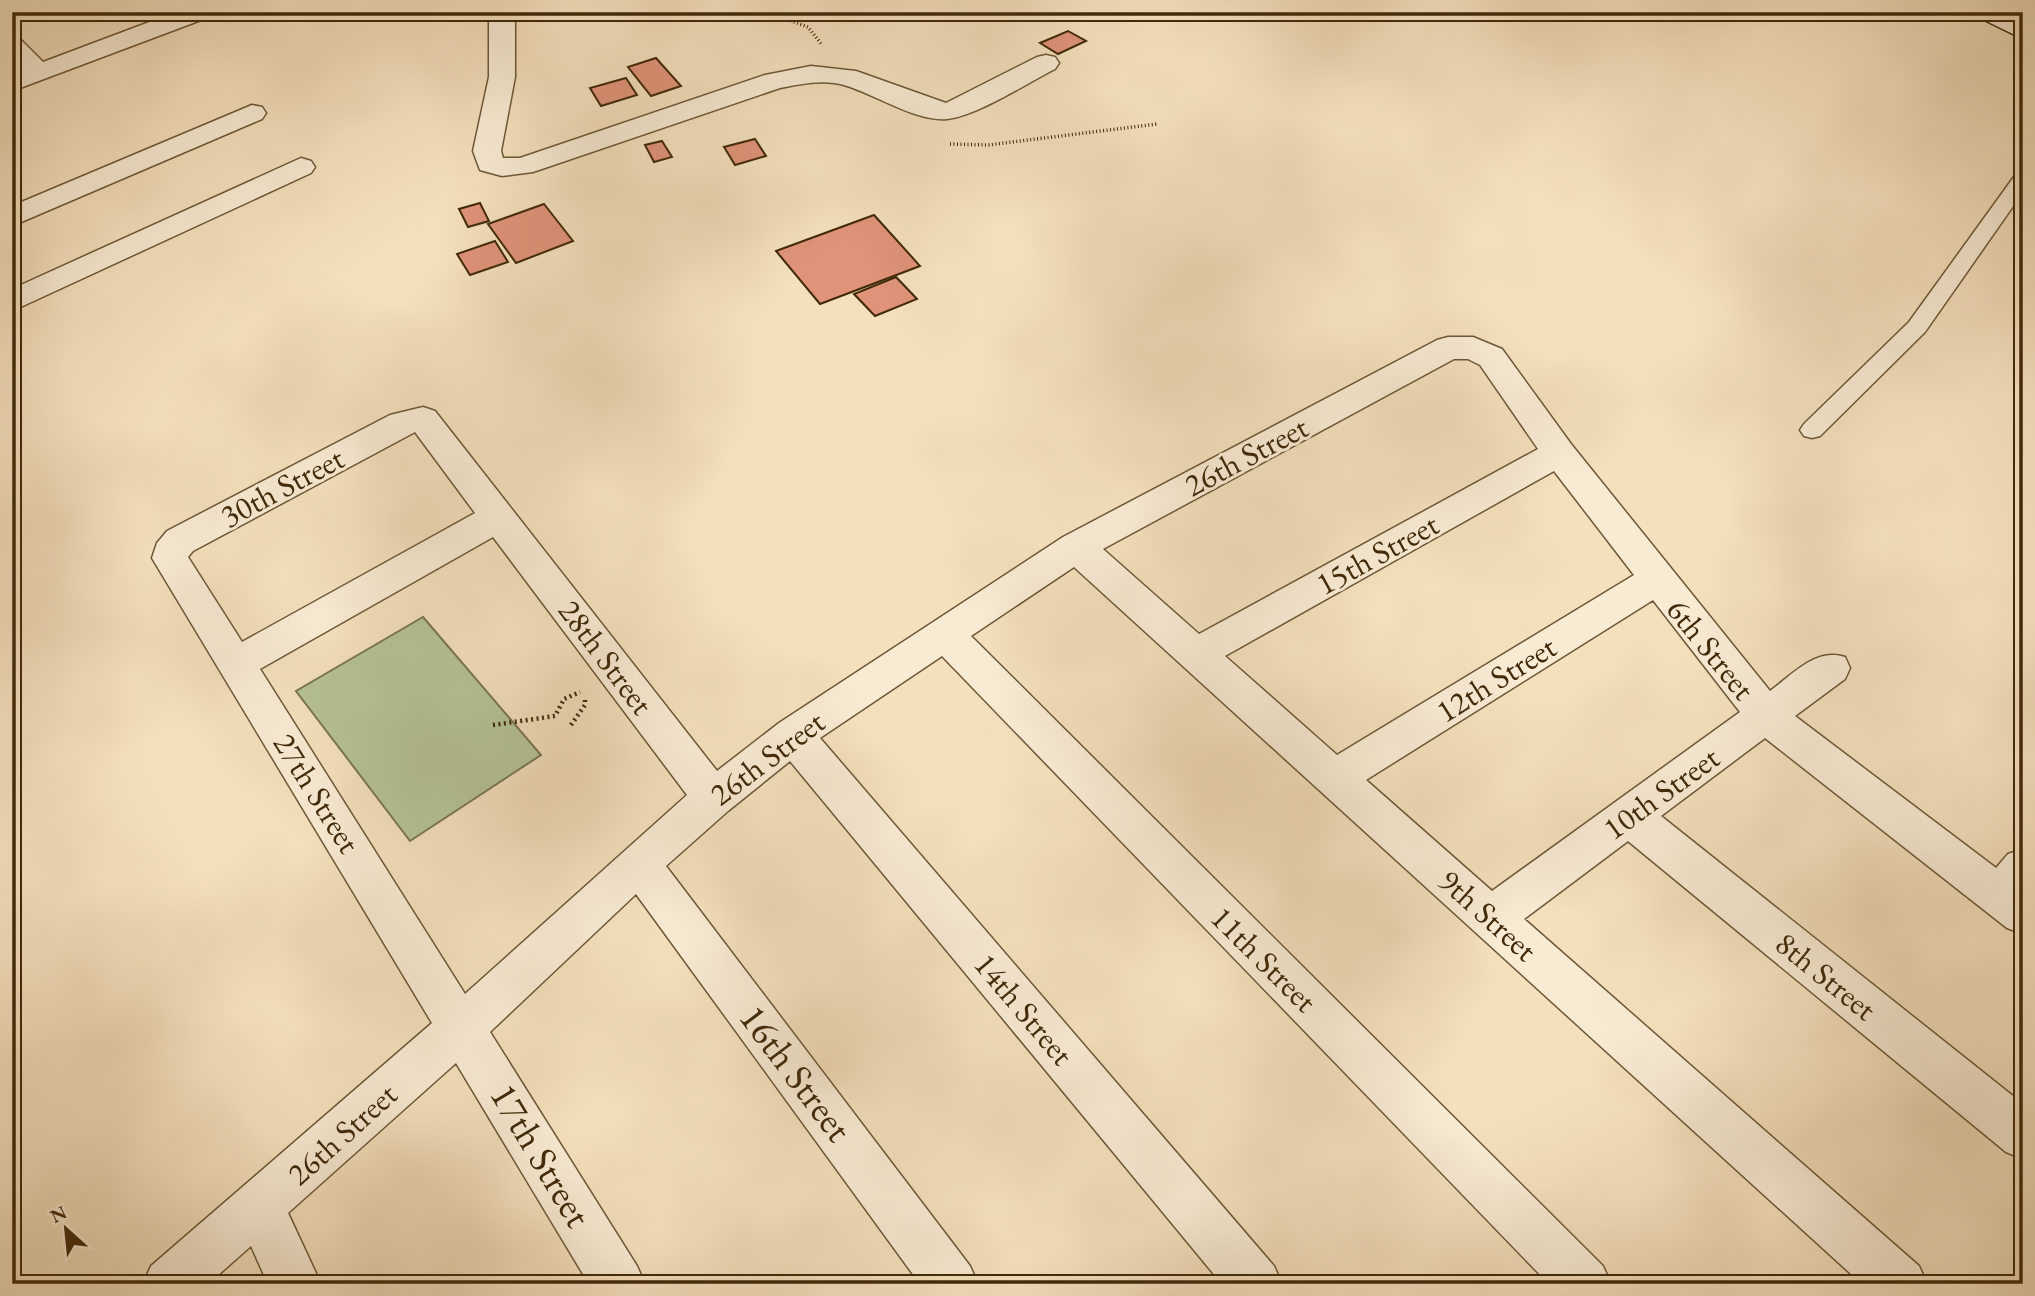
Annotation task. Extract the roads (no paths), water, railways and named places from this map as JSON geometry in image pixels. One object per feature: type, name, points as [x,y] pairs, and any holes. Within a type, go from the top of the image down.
[{"type":"street","points":[[12,83],[200,12]]},
{"type":"street","points":[[502,12],[502,78],[487,150],[490,164],[502,167],[523,166],[561,155],[774,81],[811,74],[847,77],[931,109],[946,111],[959,108],[1046,63]]},
{"type":"street","points":[[1987,12],[2023,31]]},
{"type":"street","points":[[12,45],[39,73]]},
{"type":"street","points":[[12,217],[252,113]]},
{"type":"street","points":[[12,301],[301,167]]},
{"type":"street","name":"6th Street","points":[[1463,339],[1490,358],[1656,580],[1766,716],[2015,893]]},
{"type":"street","name":"26th Street","points":[[169,1284],[259,1208],[462,1027],[639,863],[713,798],[793,735],[1076,547],[1463,339]]},
{"type":"street","name":"28th Street","points":[[402,424],[416,419],[427,422],[713,798]]},
{"type":"street","name":"30th Street","points":[[170,558],[180,541],[402,424]]},
{"type":"street","name":"15th Street","points":[[1196,654],[1559,453]]},
{"type":"street","points":[[236,664],[498,517]]},
{"type":"street","name":"9th Street","points":[[1076,547],[1900,1284]]},
{"type":"street","name":"27th Street","points":[[170,558],[462,1027]]},
{"type":"street","name":"12th Street","points":[[1335,778],[1656,580]]},
{"type":"street","name":"11th Street","points":[[944,634],[1586,1284]]},
{"type":"street","name":"10th Street","points":[[1491,917],[1831,668]]},
{"type":"street","name":"14th Street","points":[[793,735],[1256,1284]]},
{"type":"street","name":"8th Street","points":[[1629,816],[2023,1135]]},
{"type":"street","name":"16th Street","points":[[639,863],[952,1284]]},
{"type":"street","name":"17th Street","points":[[462,1027],[619,1284]]},
{"type":"street","points":[[259,1208],[295,1284]]},
{"type":"lane","points":[[1812,430],[1917,327],[2023,178]]}]
